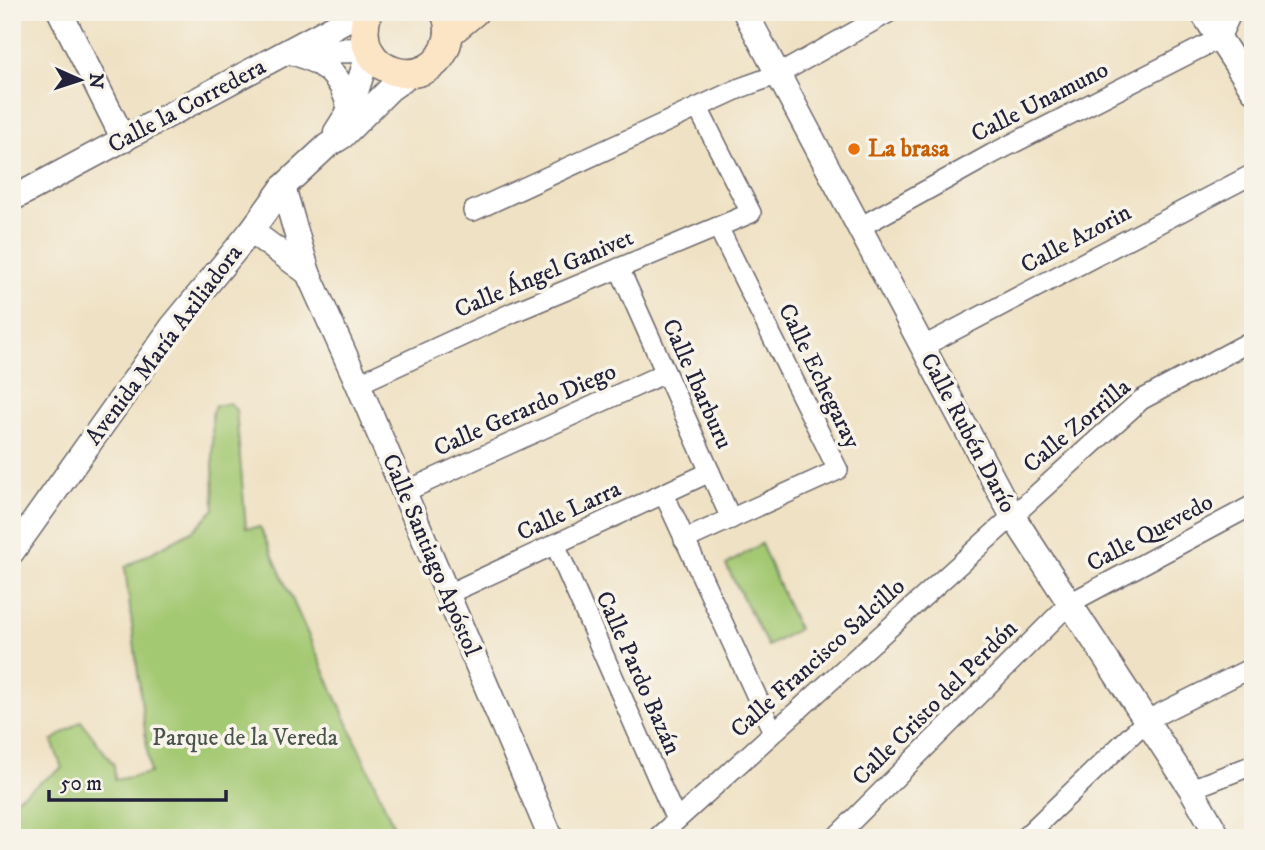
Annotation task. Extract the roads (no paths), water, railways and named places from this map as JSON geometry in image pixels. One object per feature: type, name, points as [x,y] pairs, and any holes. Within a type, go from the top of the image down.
[{"type":"main road","points":[[368,12],[364,32],[369,51],[377,62],[400,73],[413,73],[438,60],[446,47],[447,23],[474,12]]},
{"type":"street","points":[[60,12],[124,140]]},
{"type":"street","name":"Calle la Corredera","points":[[12,199],[361,12]]},
{"type":"street","name":"Calle Rubén Darío","points":[[745,12],[1012,515],[1147,720],[1219,838]]},
{"type":"street","points":[[473,211],[779,74],[890,12]]},
{"type":"street","points":[[1202,12],[1253,90]]},
{"type":"street","points":[[1220,38],[1232,12]]},
{"type":"street","name":"Calle Unamuno","points":[[860,227],[992,155],[1220,38]]},
{"type":"street","points":[[289,51],[369,51],[350,110],[327,146]]},
{"type":"street","points":[[289,51],[312,59],[334,74],[345,90],[350,110]]},
{"type":"street","points":[[327,146],[343,136],[390,89],[413,73]]},
{"type":"street","name":"Calle Ángel Ganivet","points":[[358,384],[514,312],[751,213],[698,108]]},
{"type":"street","name":"Avenida María Axiliadora","points":[[12,552],[172,327],[251,231],[283,187],[327,146]]},
{"type":"street","name":"Calle Azorin","points":[[922,347],[1253,174]]},
{"type":"street","name":"Calle Santiago Apóstol","points":[[283,187],[308,273],[551,838]]},
{"type":"street","name":"Calle Echegaray","points":[[684,540],[838,470],[718,227]]},
{"type":"street","name":"Calle Santiago Apóstol","points":[[251,231],[308,273]]},
{"type":"street","name":"Calle Ibarburu","points":[[619,268],[731,519]]},
{"type":"street","name":"Calle Zorrilla","points":[[1012,515],[1141,400],[1253,340]]},
{"type":"street","name":"Calle Gerardo Diego","points":[[404,492],[666,373]]},
{"type":"street","name":"Calle Larra","points":[[448,594],[710,472]]},
{"type":"street","points":[[664,494],[773,732]]},
{"type":"street","name":"Calle Quevedo","points":[[1070,603],[1253,505]]},
{"type":"street","name":"Calle Francisco Salcillo","points":[[657,838],[1012,515]]},
{"type":"street","name":"Calle Pardo Bazán","points":[[555,544],[676,820]]},
{"type":"street","name":"Calle Cristo del Perdón","points":[[835,838],[1070,603]]},
{"type":"street","points":[[1024,838],[1147,720],[1253,667]]},
{"type":"street","points":[[1191,789],[1253,765]]},
{"type":"place","name":"La brasa","points":[[854,149]]},
{"type":"park label","name":"Parque de la Vereda","points":[[245,738]]}]
